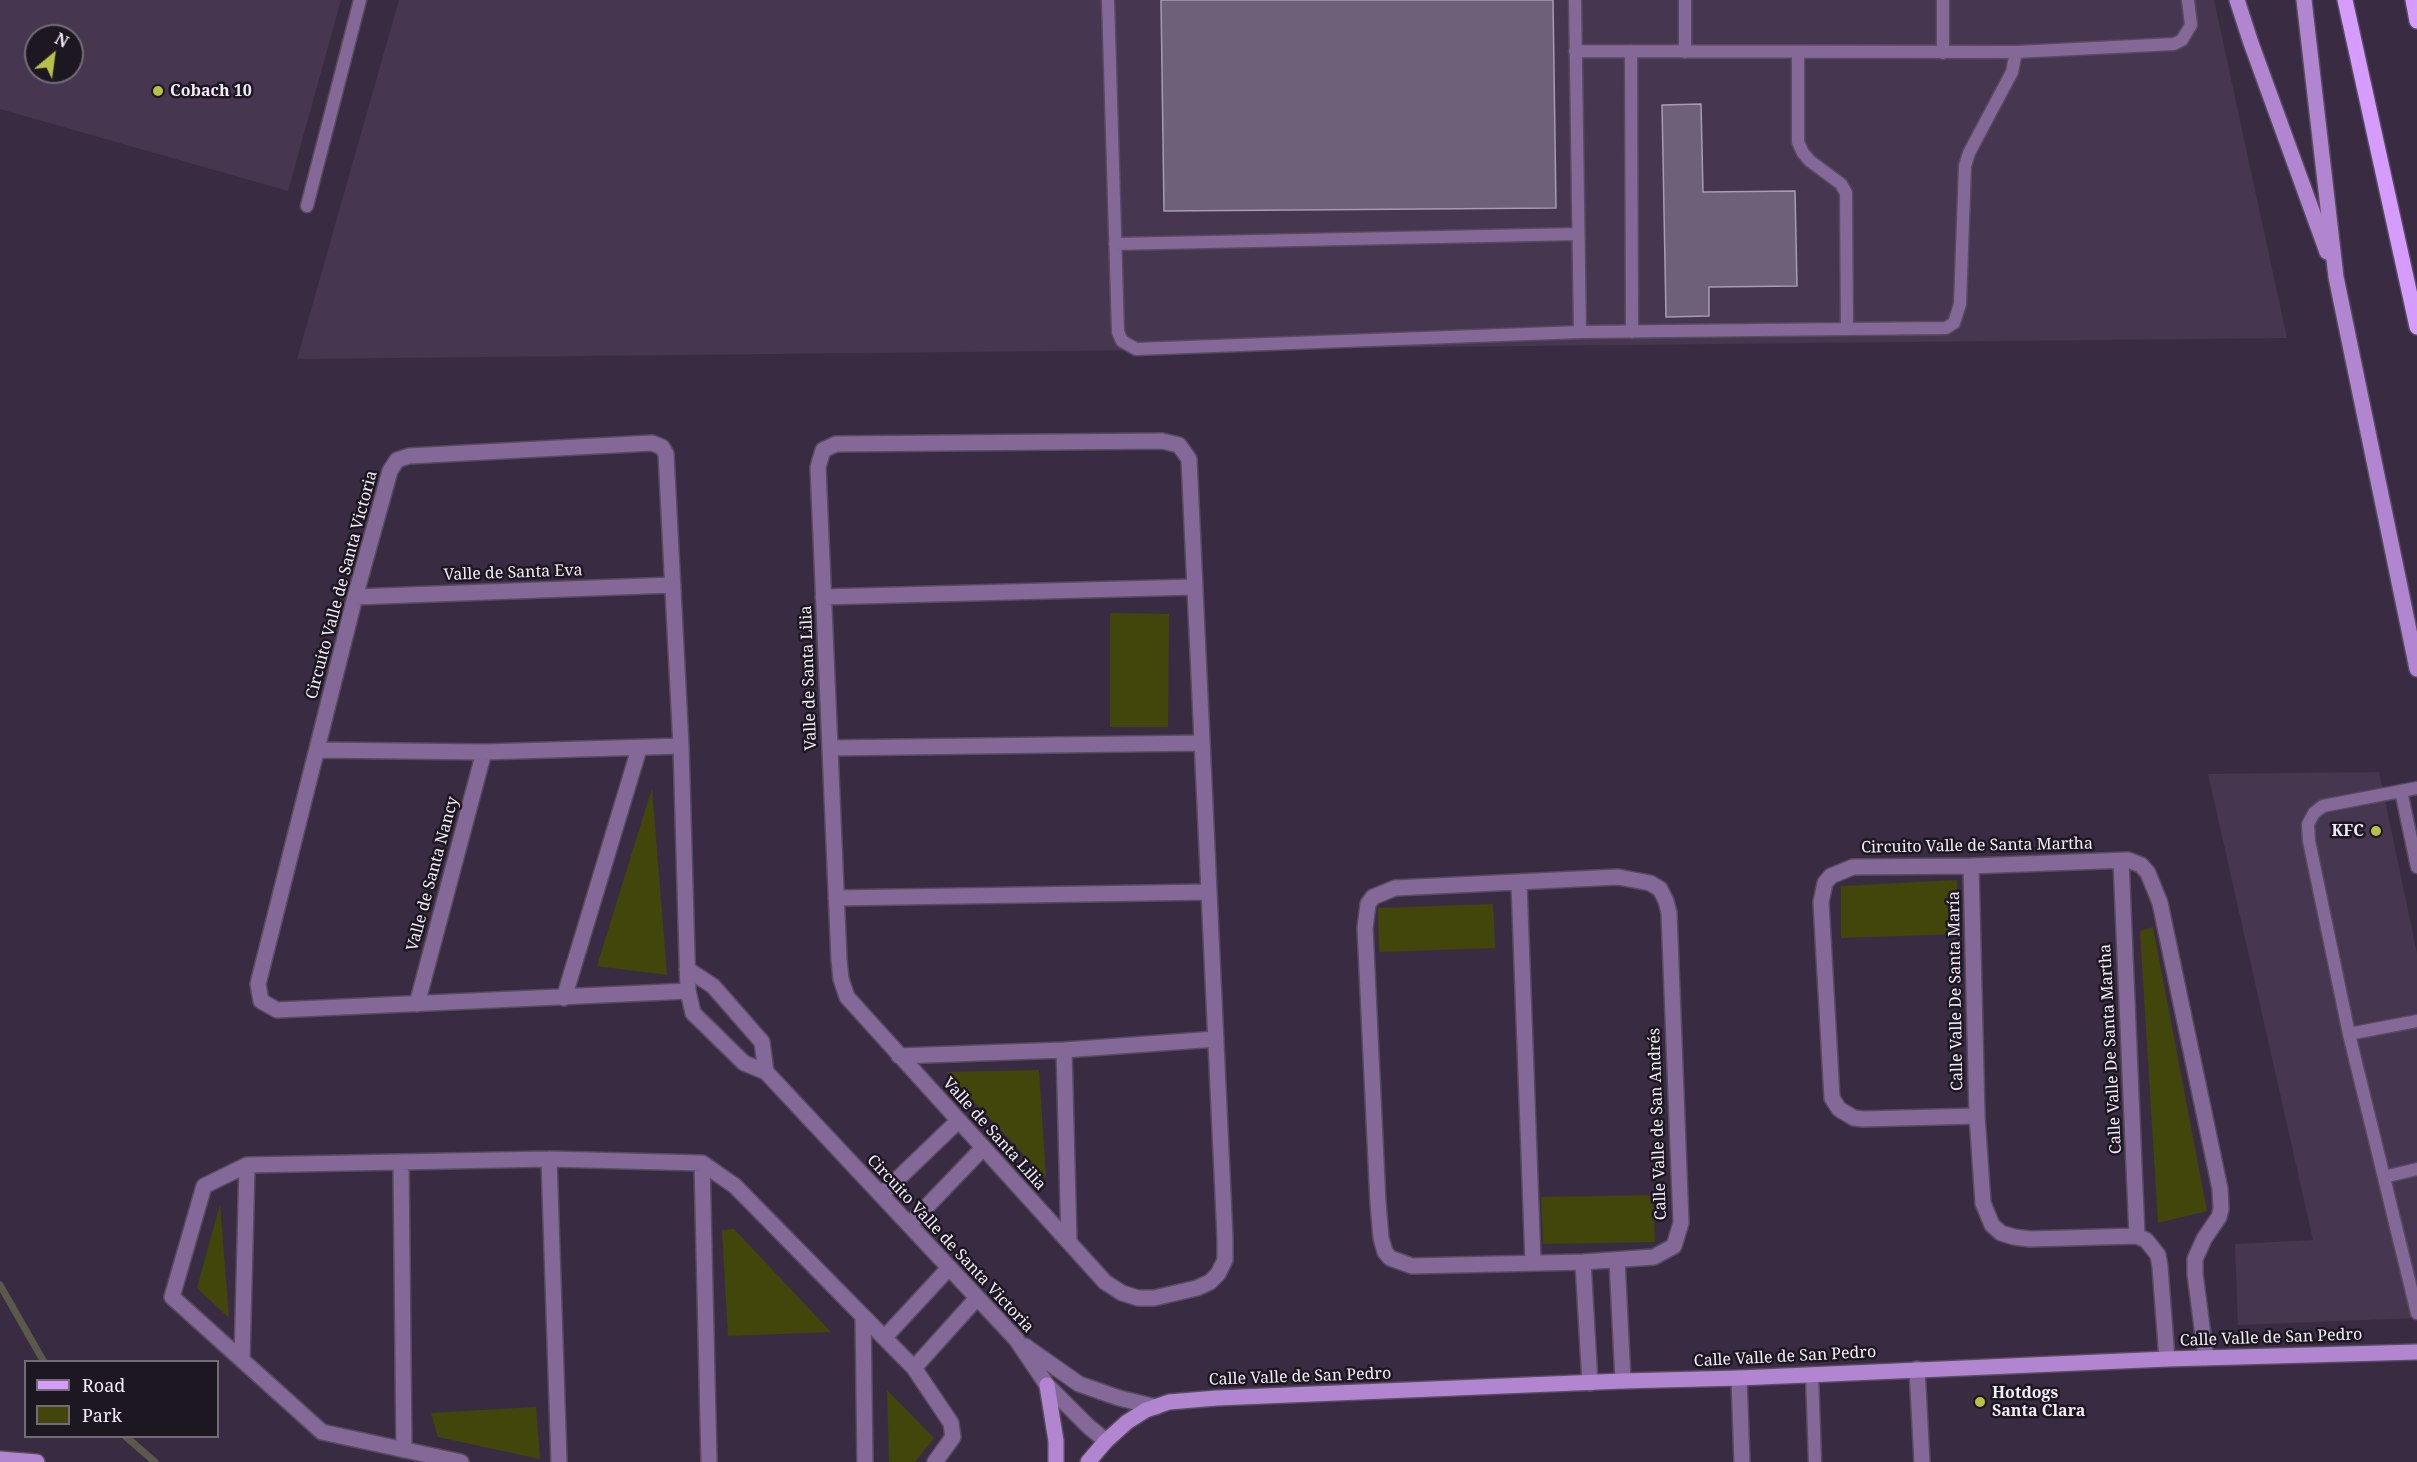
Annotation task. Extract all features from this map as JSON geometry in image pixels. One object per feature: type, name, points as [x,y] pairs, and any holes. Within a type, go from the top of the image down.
[{"type":"main road","points":[[2345,0],[2417,327]]},
{"type":"main road","points":[[2413,0],[2417,21]]},
{"type":"street","points":[[2237,0],[2336,277]]},
{"type":"street","points":[[2304,0],[2336,277],[2417,669]]},
{"type":"street","name":"Valle de Santa Lilia","points":[[1162,441],[1179,445],[1189,459],[1195,587],[1225,1260],[1218,1274],[1210,1282],[1197,1288],[1154,1298],[1138,1298],[1122,1293],[1105,1282],[847,997],[841,979],[823,597],[818,466],[823,450],[836,444],[1162,441]]},
{"type":"street","name":"Circuito Valle de Santa Victoria","points":[[688,991],[277,1010],[261,1001],[258,984],[355,597],[390,471],[398,460],[409,456],[652,443],[662,447],[666,454],[681,746],[688,991],[693,1013],[744,1063],[766,1072],[1016,1339],[1047,1385],[1106,1441]]},
{"type":"street","name":"Valle de Santa Eva","points":[[355,597],[673,585]]},
{"type":"street","points":[[823,597],[1195,587]]},
{"type":"street","points":[[830,748],[1202,743]]},
{"type":"street","points":[[317,750],[484,752],[681,746]]},
{"type":"street","points":[[564,998],[639,749]]},
{"type":"street","name":"Valle de Santa Nancy","points":[[417,1004],[484,752]]},
{"type":"street","name":"Circuito Valle de Santa Martha","points":[[1977,1116],[1863,1119],[1854,1118],[1839,1109],[1832,1098],[1821,902],[1825,883],[1842,870],[1853,867],[2121,861],[2141,865],[2154,885],[2160,903],[2220,1189],[2219,1217],[2198,1250],[2195,1274],[2206,1358]]},
{"type":"street","name":"Calle Valle De Santa Martha","points":[[2121,861],[2138,1236]]},
{"type":"street","name":"Calle Valle De Santa María","points":[[1971,866],[1977,1116]]},
{"type":"street","name":"Calle Valle de San Andrés","points":[[1618,877],[1650,883],[1660,889],[1666,901],[1669,925],[1681,1223],[1674,1246],[1654,1257],[1617,1260],[1412,1266],[1390,1258],[1385,1252],[1381,1238],[1378,1203],[1365,928],[1368,904],[1373,897],[1395,888],[1618,877]]},
{"type":"street","points":[[1519,883],[1533,1262]]},
{"type":"street","points":[[837,898],[1209,892]]},
{"type":"street","points":[[687,969],[713,986],[762,1042],[766,1072]]},
{"type":"street","points":[[899,1056],[1064,1050],[1216,1039]]},
{"type":"street","points":[[1064,1050],[1069,1242]]},
{"type":"street","points":[[1977,1116],[1983,1203],[1992,1225],[2001,1233],[2013,1238],[2030,1239],[2138,1236],[2146,1240],[2158,1255],[2167,1359]]},
{"type":"street","points":[[880,1195],[958,1121]]},
{"type":"street","points":[[909,1225],[983,1148]]},
{"type":"street","points":[[549,1159],[559,1462]]},
{"type":"street","points":[[461,1462],[322,1432],[172,1297],[204,1186],[247,1165],[549,1159],[702,1163],[735,1186],[914,1368],[951,1423],[953,1437],[935,1462]]},
{"type":"street","points":[[402,1162],[404,1450]]},
{"type":"street","points":[[702,1163],[709,1462]]},
{"type":"street","points":[[242,1360],[247,1165]]},
{"type":"street","points":[[1617,1260],[1623,1381]]},
{"type":"street","points":[[1582,1262],[1590,1383]]},
{"type":"street","points":[[885,1337],[949,1268]]},
{"type":"street","points":[[914,1368],[977,1298]]},
{"type":"street","points":[[863,1316],[865,1462]]},
{"type":"street","name":"Calle Valle de San Pedro","points":[[1016,1339],[1079,1384],[1119,1398],[1156,1407]]},
{"type":"street","name":"Calle Valle de San Pedro","points":[[1088,1462],[1127,1422],[1156,1407],[1169,1402],[1217,1398],[2167,1359],[2417,1352]]},
{"type":"street","points":[[1917,1369],[1922,1462]]},
{"type":"street","points":[[1739,1378],[1742,1462]]},
{"type":"street","points":[[1047,1385],[1056,1442],[1056,1462]]},
{"type":"street","points":[[0,1460],[37,1462]]},
{"type":"lane","points":[[307,206],[360,0]]},
{"type":"lane","points":[[1108,0],[1118,332],[1122,341],[1136,349],[1580,332],[1946,327],[1954,323],[1960,304],[1965,166],[1973,144],[2012,72],[2016,52]]},
{"type":"lane","points":[[1575,0],[1580,332]]},
{"type":"lane","points":[[1685,0],[1685,52]]},
{"type":"lane","points":[[1943,0],[1943,53]]},
{"type":"lane","points":[[1575,51],[1943,53],[2016,52],[2174,44],[2182,40],[2191,25],[2188,0]]},
{"type":"lane","points":[[1630,51],[1632,332]]},
{"type":"lane","points":[[1798,53],[1798,142],[1810,161],[1841,184],[1846,193],[1847,329]]},
{"type":"lane","points":[[1115,244],[1578,234]]},
{"type":"lane","points":[[2417,788],[2323,806],[2314,813],[2308,824],[2309,842],[2349,1034],[2417,1313]]},
{"type":"lane","points":[[2401,791],[2417,867]]},
{"type":"lane","points":[[2349,1034],[2417,1021]]},
{"type":"lane","points":[[2384,1177],[2417,1169]]},
{"type":"lane","points":[[1812,1374],[1815,1462]]},
{"type":"shaded area","name":"Cobach 10","points":[[0,0],[341,0],[288,191],[0,109]]},
{"type":"shaded area","points":[[399,0],[2214,0],[2287,338],[297,359]]},
{"type":"shaded area","points":[[2379,772],[2417,953],[2417,1318],[2238,1325],[2235,1244],[2313,1240],[2208,774]]},
{"type":"green space","points":[[1110,613],[1169,614],[1168,727],[1110,727]]},
{"type":"green space","points":[[652,788],[667,975],[597,966]]},
{"type":"green space","points":[[1957,880],[1960,934],[1841,938],[1841,886]]},
{"type":"green space","points":[[1493,904],[1495,948],[1379,952],[1378,908]]},
{"type":"green space","points":[[2153,927],[2207,1211],[2158,1223],[2140,931]]},
{"type":"green space","points":[[1039,1070],[1046,1178],[946,1072]]},
{"type":"green space","points":[[1653,1195],[1655,1242],[1543,1244],[1541,1197]]},
{"type":"green space","points":[[220,1204],[229,1318],[197,1288]]},
{"type":"green space","points":[[734,1229],[831,1332],[728,1336],[722,1230]]},
{"type":"green space","points":[[887,1390],[934,1438],[915,1462],[889,1462]]},
{"type":"green space","points":[[536,1407],[540,1459],[438,1437],[431,1413]]},
{"type":"building","points":[[1161,0],[1553,0],[1556,208],[1164,211]]},
{"type":"building","points":[[1701,104],[1703,192],[1795,191],[1797,286],[1709,287],[1709,316],[1666,317],[1662,105]]},
{"type":"waterway","points":[[0,1285],[43,1360]]},
{"type":"waterway","points":[[127,1438],[155,1462]]},
{"type":"place","name":"Cobach 10","points":[[158,91]]},
{"type":"place","name":"KFC","points":[[2376,831]]},
{"type":"place","name":"Hotdogs Santa Clara","points":[[1980,1402]]}]
